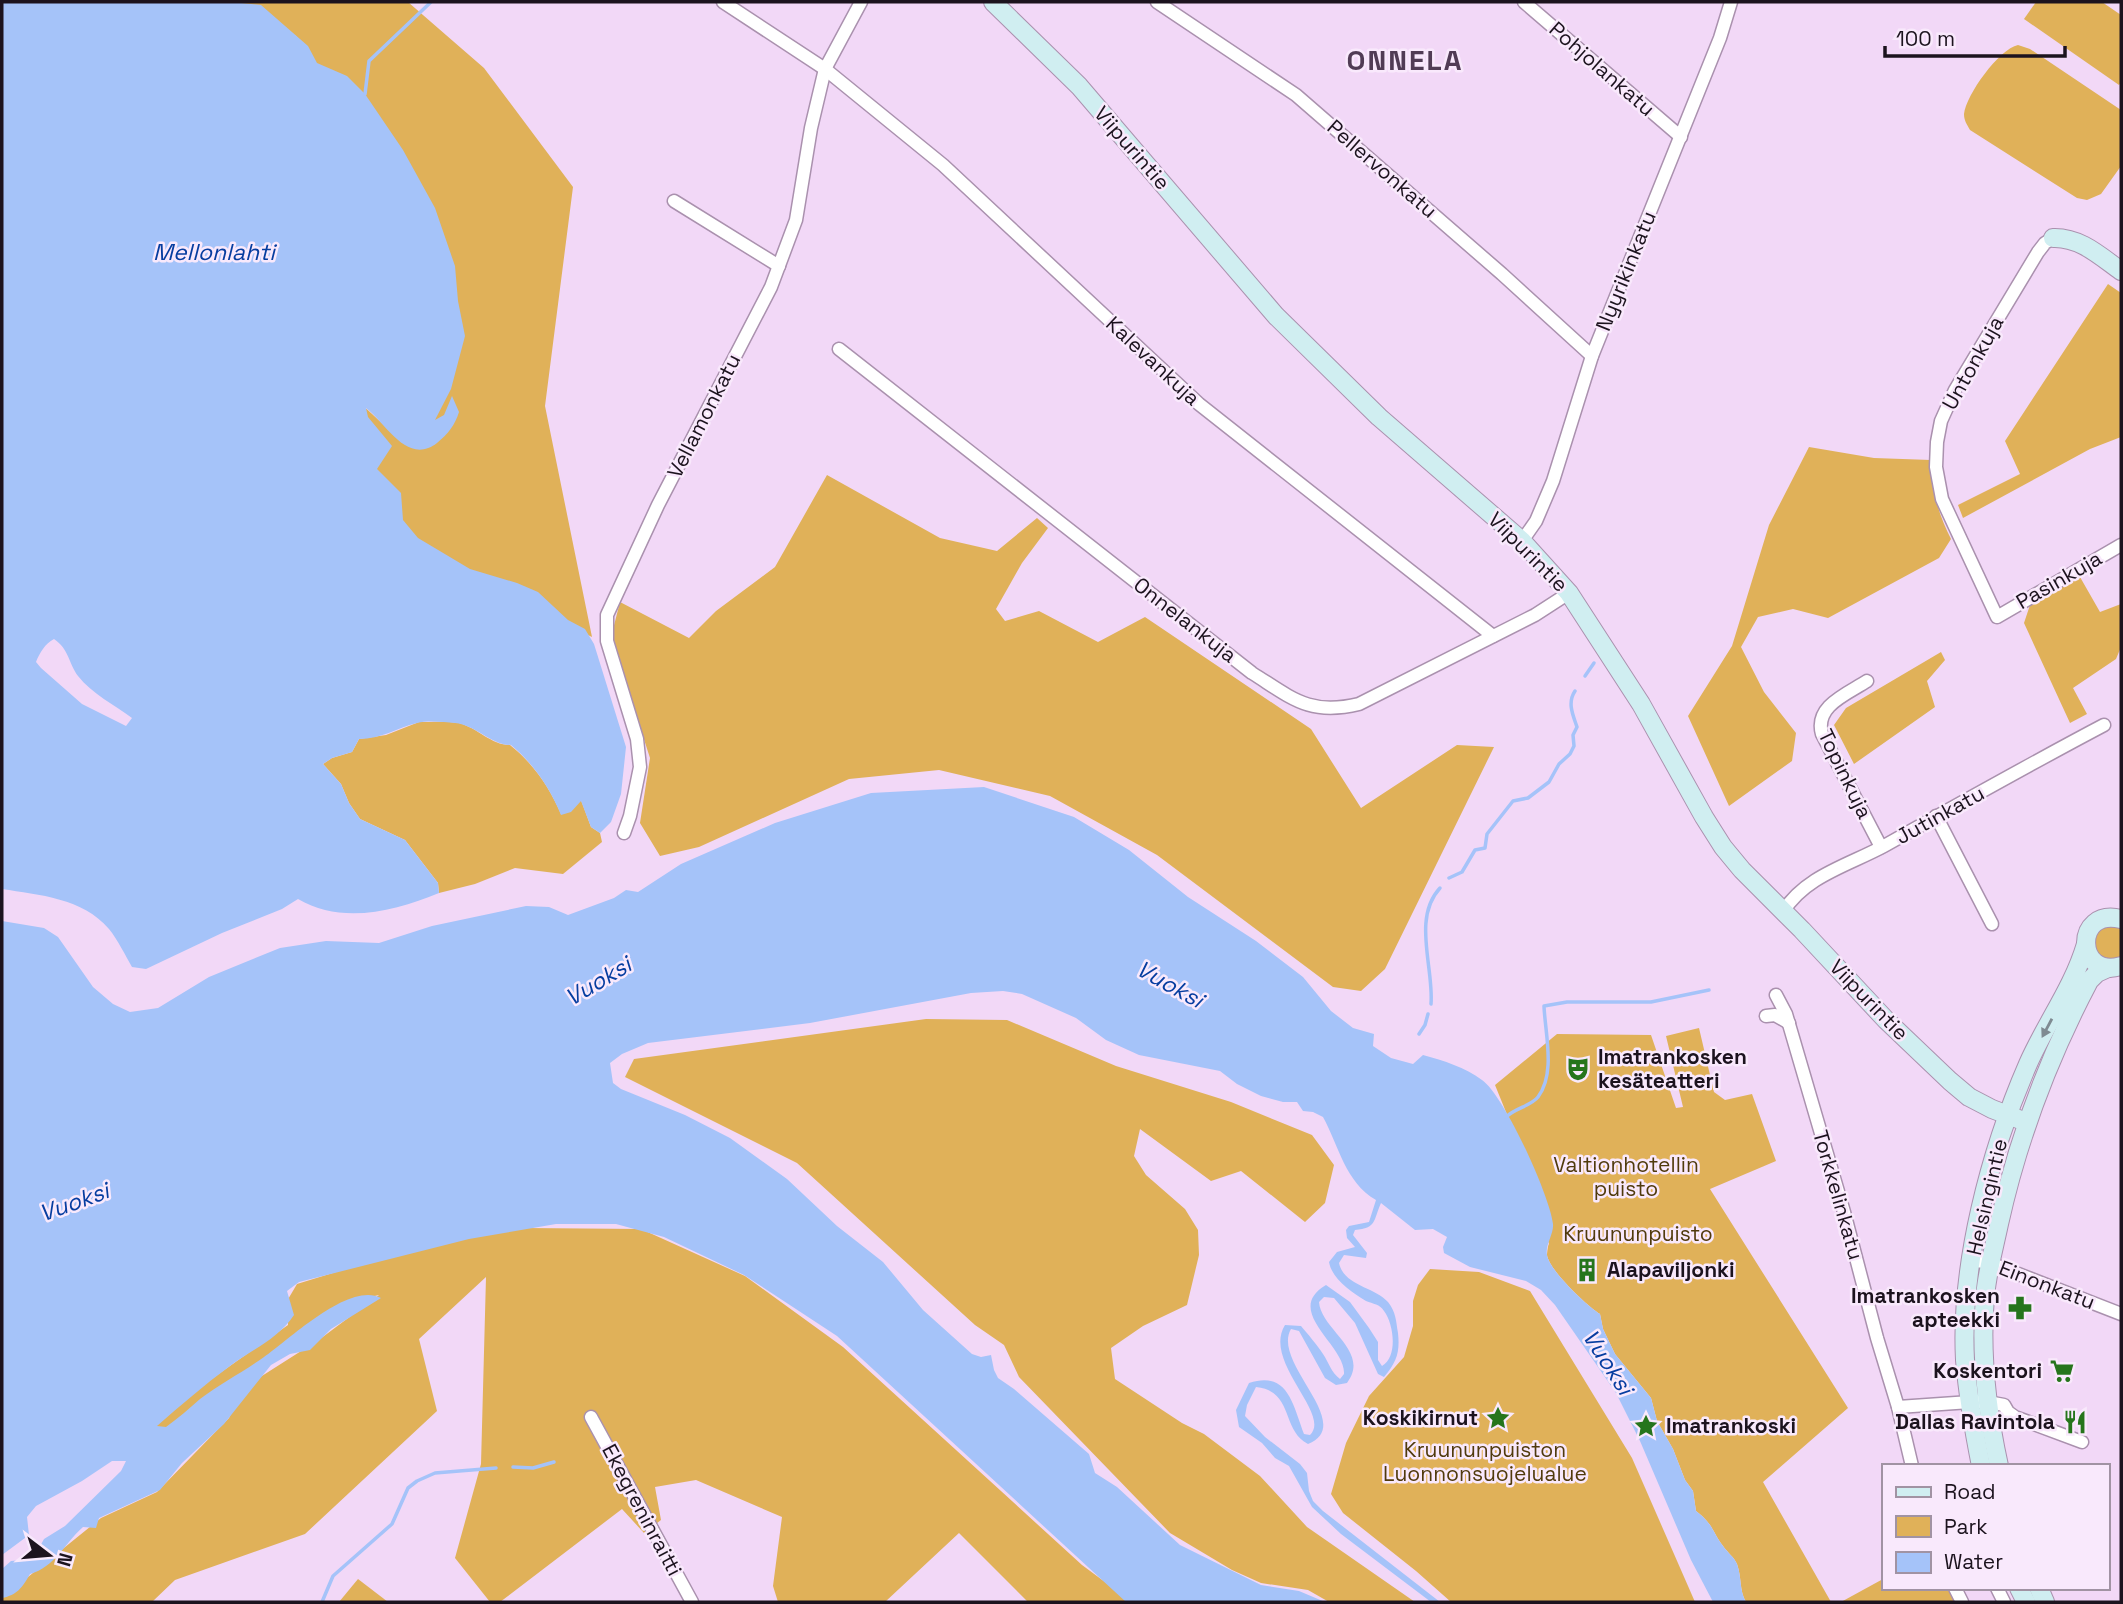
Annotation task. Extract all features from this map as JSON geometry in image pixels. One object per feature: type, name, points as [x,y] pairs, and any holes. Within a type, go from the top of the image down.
[{"type":"main road","name":"Viipurintie","points":[[993,2],[1079,86],[1276,316],[1379,416],[1522,541],[1569,593],[1641,704],[1723,846],[1742,870],[1885,1020],[1950,1081],[1969,1097],[2007,1116],[2026,1122]]},
{"type":"main road","points":[[2053,238],[2066,237],[2077,241],[2121,271]]},
{"type":"main road","name":"Helsingintie","points":[[1998,1464],[1979,1402],[1965,1340],[1971,1260],[1990,1173],[2007,1116],[2029,1062],[2079,967],[2089,930],[2099,920],[2121,918]]},
{"type":"main road","points":[[2086,944],[2087,951],[2095,962],[2114,967]]},
{"type":"main road","name":"Helsingintie","points":[[1981,1464],[1979,1402],[1985,1310],[1990,1263],[2009,1177],[2046,1068],[2089,981],[2096,973],[2114,967]]},
{"type":"street","name":"Kalevankuja","points":[[723,2],[825,69],[943,165],[1199,404],[1493,636]]},
{"type":"street","name":"Vellamonkatu","points":[[624,833],[640,767],[637,739],[607,641],[607,615],[658,505],[771,287],[796,220],[811,128],[825,69],[861,2]]},
{"type":"street","name":"Pellervonkatu","points":[[1157,2],[1296,95],[1592,356]]},
{"type":"street","name":"Pohjolankatu","points":[[1524,2],[1681,136]]},
{"type":"street","name":"Nyyrikinkatu","points":[[1522,541],[1536,522],[1553,481],[1592,356],[1727,21],[1731,2]]},
{"type":"street","points":[[674,201],[779,266]]},
{"type":"street","name":"Untonkuja","points":[[1997,617],[1942,499],[1936,467],[1937,442],[1941,421],[1955,390],[2038,252],[2053,238]]},
{"type":"street","name":"Onnelankuja","points":[[839,349],[1252,673],[1298,701],[1337,709],[1359,704],[1551,606],[1569,593]]},
{"type":"street","name":"Pasinkuja","points":[[1997,617],[2121,545]]},
{"type":"street","name":"Topinkuja","points":[[1867,681],[1828,706],[1819,724],[1881,847]]},
{"type":"street","name":"Jutinkatu","points":[[1783,912],[1796,894],[1822,876],[1881,847],[2104,725]]},
{"type":"street","points":[[1936,816],[1992,924]]},
{"type":"street","name":"Torkkelinkatu","points":[[1776,995],[1789,1023],[1898,1407],[1912,1464]]},
{"type":"street","points":[[1766,1016],[1775,1015],[1789,1023]]},
{"type":"street","name":"Einonkatu","points":[[1971,1260],[1990,1263],[2121,1314]]},
{"type":"street","points":[[1898,1407],[1979,1402],[2004,1405],[2015,1417],[2082,1442]]},
{"type":"street","name":"Ekegreninraitti","points":[[591,1417],[692,1602]]},
{"type":"green space","points":[[232,2],[408,2],[484,68],[573,187],[545,406],[592,637],[420,553],[368,463],[356,399],[386,427],[372,145],[296,36]]},
{"type":"green space","points":[[2036,2],[2102,2],[2121,15],[2119,85],[2024,19]]},
{"type":"green space","points":[[2018,45],[2030,49],[2121,110],[2121,166],[2101,194],[2087,200],[2077,198],[1970,130],[1964,114],[1977,85],[2002,55]]},
{"type":"green space","points":[[2108,284],[2121,293],[2121,437],[2090,449],[1963,518],[1958,505],[2020,474],[2005,441]]},
{"type":"green space","points":[[1809,447],[1874,458],[1931,460],[1936,501],[1951,539],[1939,558],[1828,618],[1793,609],[1758,617],[1741,647],[1764,692],[1796,733],[1792,761],[1729,806],[1688,716],[1732,646],[1769,525]]},
{"type":"green space","points":[[827,475],[940,538],[997,551],[1037,518],[1048,528],[1022,563],[996,609],[1005,621],[1039,611],[1098,642],[1145,617],[1311,729],[1361,808],[1457,745],[1494,747],[1385,969],[1361,991],[1333,987],[1157,855],[1050,796],[939,770],[849,779],[699,847],[660,856],[640,823],[650,758],[611,637],[620,602],[689,638],[716,611],[775,567]]},
{"type":"green space","points":[[2080,577],[2100,612],[2121,604],[2121,647],[2116,659],[2073,688],[2087,714],[2070,723],[2024,623],[2030,605]]},
{"type":"green space","points":[[1941,652],[1945,660],[1927,681],[1935,707],[1854,764],[1834,725],[1846,708]]},
{"type":"green space","points":[[419,722],[459,723],[497,742],[510,745],[540,776],[561,814],[581,800],[591,827],[600,833],[602,842],[563,874],[515,868],[475,884],[439,893],[438,883],[405,840],[360,819],[341,784],[323,764],[332,758],[352,752],[359,739],[386,735]]},
{"type":"green space","points":[[2118,925],[2121,928],[2121,956],[2106,958],[2095,949],[2095,935],[2100,928]]},
{"type":"green space","points":[[926,1019],[1007,1020],[1116,1066],[1231,1102],[1312,1135],[1334,1165],[1325,1203],[1305,1222],[1241,1171],[1211,1181],[1140,1129],[1134,1156],[1146,1175],[1185,1209],[1198,1230],[1199,1255],[1187,1305],[1143,1326],[1111,1348],[1115,1379],[1182,1423],[1204,1434],[1260,1476],[1307,1527],[1415,1602],[1329,1602],[1308,1590],[1261,1583],[1232,1570],[1170,1533],[1019,1377],[1004,1345],[975,1325],[797,1163],[625,1077],[634,1059]]},
{"type":"green space","name":"Valtionhotellin puisto","points":[[1699,1028],[1714,1092],[1725,1100],[1752,1094],[1776,1161],[1710,1189],[1848,1408],[1763,1482],[1831,1602],[1746,1602],[1737,1564],[1709,1524],[1696,1511],[1693,1491],[1657,1421],[1651,1398],[1615,1354],[1603,1329],[1600,1314],[1569,1287],[1549,1262],[1549,1244],[1495,1085],[1557,1034],[1651,1035],[1676,1108],[1683,1107],[1666,1036]]},
{"type":"green space","points":[[525,1228],[641,1229],[745,1276],[843,1347],[1082,1565],[1132,1602],[1028,1602],[959,1533],[885,1602],[778,1602],[773,1586],[782,1517],[696,1480],[655,1487],[661,1520],[644,1533],[622,1509],[500,1602],[490,1602],[455,1558],[481,1464],[486,1277],[419,1339],[437,1411],[305,1534],[175,1580],[152,1602],[2,1602],[2,1598],[101,1518],[157,1492],[229,1418],[251,1383],[320,1339],[379,1295],[361,1299],[156,1439],[147,1435],[179,1402],[288,1325],[287,1301],[297,1284],[410,1251]]},
{"type":"green space","name":"Kruununpuiston Luonnonsuojelualue","points":[[1430,1269],[1479,1272],[1530,1291],[1632,1458],[1695,1602],[1451,1602],[1343,1513],[1331,1494],[1346,1443],[1369,1396],[1404,1357],[1413,1326],[1413,1301],[1418,1285]]},
{"type":"green space","points":[[358,1579],[388,1602],[339,1602]]},
{"type":"green space","points":[[1882,1580],[1882,1590],[1956,1590],[1962,1602],[1841,1602]]},
{"type":"water","name":"Mellonlahti","points":[[2,2],[231,2],[261,5],[308,46],[317,63],[347,76],[365,94],[403,150],[435,208],[455,266],[465,336],[451,389],[435,420],[444,415],[452,396],[459,412],[451,429],[437,443],[426,449],[416,449],[398,440],[366,408],[368,417],[392,446],[377,469],[401,493],[403,520],[418,538],[470,569],[538,592],[568,620],[585,629],[594,644],[626,747],[621,794],[611,822],[600,833],[591,827],[581,801],[571,812],[561,815],[540,777],[511,745],[497,742],[463,725],[421,722],[382,735],[359,739],[352,752],[332,758],[323,764],[341,784],[360,819],[405,840],[438,883],[439,893],[387,910],[350,913],[332,912],[298,899],[282,909],[222,933],[146,969],[132,967],[109,929],[87,911],[60,900],[2,889]],"holes":[[[54,639],[78,676],[97,694],[132,718],[126,726],[82,704],[36,662],[48,643]]]},
{"type":"water","name":"Vuoksi","points":[[984,787],[1074,817],[1129,850],[1188,897],[1256,941],[1303,977],[1331,1011],[1353,1028],[1374,1034],[1373,1046],[1391,1058],[1413,1064],[1423,1055],[1469,1071],[1491,1089],[1525,1147],[1544,1192],[1553,1224],[1547,1251],[1549,1262],[1569,1287],[1600,1314],[1603,1329],[1615,1354],[1651,1398],[1657,1421],[1693,1491],[1696,1511],[1709,1524],[1737,1564],[1746,1602],[1713,1602],[1691,1560],[1640,1441],[1616,1393],[1555,1305],[1541,1290],[1526,1281],[1470,1267],[1444,1253],[1447,1237],[1433,1229],[1415,1230],[1381,1203],[1371,1225],[1355,1230],[1353,1235],[1367,1253],[1366,1258],[1344,1255],[1339,1263],[1347,1277],[1382,1297],[1393,1309],[1398,1346],[1397,1357],[1392,1366],[1384,1377],[1378,1374],[1355,1323],[1334,1298],[1324,1297],[1319,1302],[1322,1312],[1343,1341],[1353,1361],[1353,1371],[1347,1383],[1336,1385],[1325,1378],[1299,1331],[1291,1329],[1288,1343],[1292,1358],[1319,1408],[1323,1422],[1321,1435],[1308,1444],[1294,1430],[1276,1396],[1268,1390],[1256,1387],[1245,1416],[1265,1437],[1300,1464],[1307,1473],[1313,1501],[1323,1511],[1440,1602],[1431,1602],[1341,1534],[1312,1507],[1289,1466],[1275,1458],[1262,1443],[1239,1427],[1236,1410],[1249,1383],[1272,1381],[1287,1393],[1304,1434],[1310,1435],[1314,1426],[1312,1414],[1282,1355],[1280,1339],[1285,1325],[1301,1326],[1340,1379],[1344,1374],[1342,1363],[1313,1317],[1311,1306],[1314,1295],[1326,1285],[1350,1302],[1378,1342],[1378,1360],[1382,1366],[1387,1362],[1393,1340],[1387,1317],[1376,1304],[1354,1294],[1343,1284],[1334,1274],[1329,1262],[1337,1252],[1355,1247],[1347,1238],[1346,1230],[1349,1226],[1369,1222],[1376,1200],[1357,1184],[1323,1117],[1303,1111],[1297,1102],[1283,1102],[1261,1096],[1237,1084],[1220,1071],[1139,1055],[1106,1040],[1076,1018],[1022,994],[1003,991],[971,993],[810,1023],[648,1043],[622,1054],[610,1063],[613,1083],[730,1138],[787,1179],[837,1226],[883,1262],[923,1310],[972,1354],[981,1357],[991,1355],[998,1378],[1089,1454],[1095,1473],[1117,1487],[1180,1545],[1261,1585],[1299,1591],[1325,1602],[1126,1602],[837,1336],[744,1275],[664,1237],[616,1224],[556,1224],[469,1239],[299,1282],[287,1291],[294,1315],[288,1323],[265,1343],[220,1373],[157,1426],[166,1427],[208,1394],[337,1305],[368,1295],[381,1298],[331,1329],[310,1350],[290,1354],[271,1365],[224,1424],[182,1463],[160,1490],[99,1518],[96,1528],[83,1527],[53,1561],[30,1574],[15,1593],[2,1598],[2,1569],[11,1561],[23,1560],[38,1550],[44,1539],[65,1526],[121,1471],[126,1461],[112,1461],[36,1506],[27,1517],[29,1535],[2,1555],[2,921],[44,928],[58,937],[93,987],[113,1004],[130,1012],[158,1008],[209,977],[280,948],[326,941],[379,943],[432,926],[526,906],[549,907],[568,915],[614,898],[626,890],[638,892],[681,864],[775,823],[871,793]]},
{"type":"waterway","points":[[365,94],[369,61],[431,2]]},
{"type":"waterway","points":[[1585,676],[1594,663]]},
{"type":"waterway","points":[[1449,878],[1462,872],[1475,850],[1485,848],[1487,834],[1513,801],[1528,798],[1549,782],[1559,764],[1570,754],[1577,727],[1571,704],[1575,691]]},
{"type":"waterway","points":[[1431,1004],[1426,944],[1427,914],[1440,888]]},
{"type":"waterway","points":[[1506,1117],[1535,1100],[1547,1076],[1544,1006],[1567,1002],[1651,1002],[1709,990]]},
{"type":"waterway","points":[[1419,1034],[1428,1014]]},
{"type":"waterway","points":[[513,1467],[533,1468],[554,1462]]},
{"type":"waterway","points":[[322,1602],[333,1576],[392,1524],[408,1488],[417,1481],[435,1473],[496,1468]]},
{"type":"place","name":"Imatrankosken kesäteatteri","points":[[1578,1069]]},
{"type":"place","name":"Alapaviljonki","points":[[1587,1270]]},
{"type":"place","name":"Imatrankosken apteekki","points":[[2020,1308]]},
{"type":"place","name":"Koskentori","points":[[2062,1371]]},
{"type":"place","name":"Koskikirnut","points":[[1498,1418]]},
{"type":"place","name":"Dallas Ravintola","points":[[2075,1422]]},
{"type":"place","name":"Imatrankoski","points":[[1646,1426]]},
{"type":"district","name":"ONNELA","points":[[1405,60]]},
{"type":"park label","name":"Kruununpuisto","points":[[1638,1234]]}]
